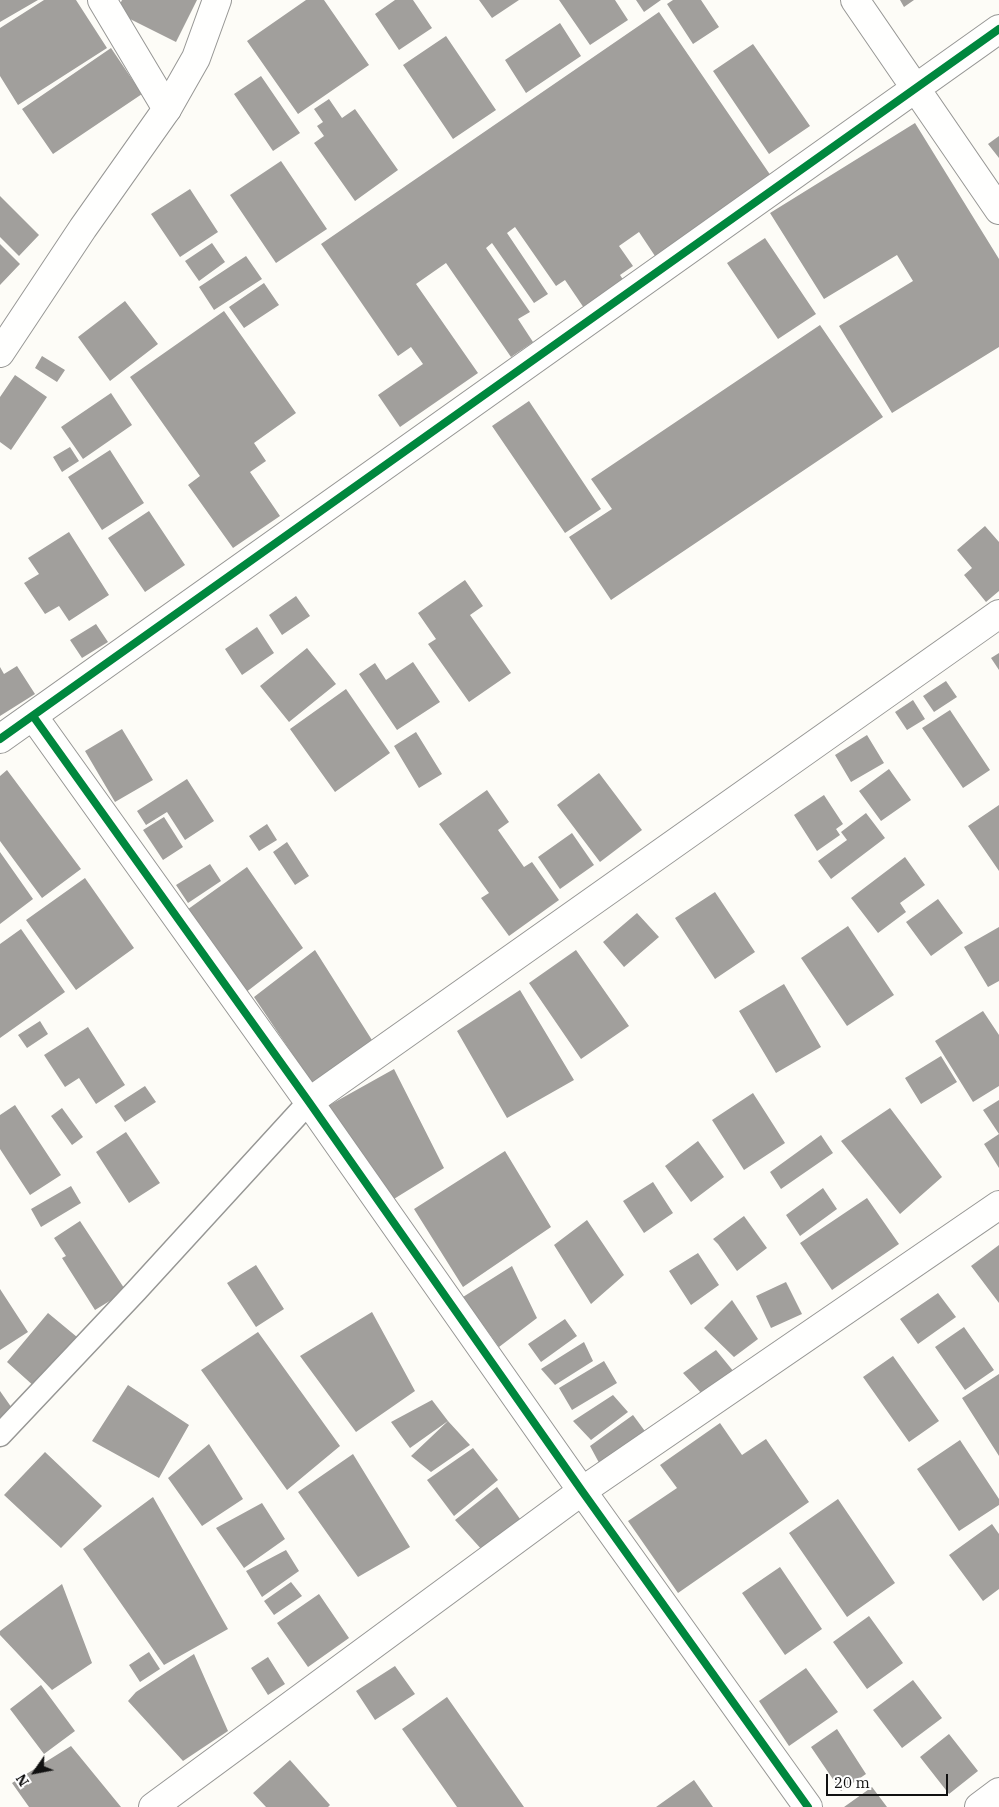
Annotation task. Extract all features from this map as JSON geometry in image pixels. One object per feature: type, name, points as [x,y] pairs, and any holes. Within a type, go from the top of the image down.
[{"type":"street","points":[[102,0],[167,109]]},
{"type":"street","points":[[0,353],[167,109],[196,58],[217,0]]},
{"type":"street","points":[[855,0],[999,210]]},
{"type":"street","points":[[0,739],[999,29]]},
{"type":"street","points":[[309,1102],[999,614]]},
{"type":"street","points":[[32,716],[309,1102],[582,1491],[808,1807]]},
{"type":"street","points":[[153,1807],[582,1491],[999,1205]]},
{"type":"street","points":[[979,1807],[999,1792]]},
{"type":"lane","points":[[0,1435],[136,1291],[309,1102]]},
{"type":"building","points":[[0,0],[38,0],[0,22]]},
{"type":"building","points":[[44,0],[76,0],[107,48],[18,105],[0,76],[0,28]]},
{"type":"building","points":[[122,0],[197,0],[176,42],[116,12]]},
{"type":"building","points":[[306,0],[324,0],[369,65],[298,114],[247,41]]},
{"type":"building","points":[[395,0],[413,0],[432,28],[399,50],[375,14]]},
{"type":"building","points":[[479,0],[519,0],[492,18]]},
{"type":"building","points":[[559,0],[615,0],[628,20],[590,45]]},
{"type":"building","points":[[636,0],[661,0],[644,12]]},
{"type":"building","points":[[673,0],[701,0],[719,27],[693,44],[667,4]]},
{"type":"building","points":[[900,0],[914,0],[904,7]]},
{"type":"building","points":[[659,12],[771,176],[657,259],[639,232],[619,246],[633,266],[620,275],[624,281],[584,308],[565,280],[556,286],[515,227],[507,233],[548,294],[534,303],[492,243],[486,248],[530,312],[518,319],[533,342],[511,357],[446,263],[416,284],[478,373],[400,427],[378,395],[423,364],[411,347],[398,356],[321,244]]},
{"type":"building","points":[[560,23],[581,56],[526,93],[505,60]]},
{"type":"building","points":[[446,36],[496,110],[453,139],[403,65]]},
{"type":"building","points":[[753,44],[810,126],[769,154],[713,71]]},
{"type":"building","points":[[111,48],[142,94],[53,154],[22,109]]},
{"type":"building","points":[[261,76],[300,133],[273,151],[234,94]]},
{"type":"building","points":[[329,99],[342,118],[355,109],[398,170],[355,201],[314,143],[324,136],[317,126],[323,122],[314,109]]},
{"type":"building","points":[[915,123],[999,259],[999,347],[892,413],[839,326],[913,281],[897,255],[824,299],[770,213]]},
{"type":"building","points":[[999,136],[999,158],[988,144]]},
{"type":"building","points":[[281,161],[327,229],[276,263],[230,195]]},
{"type":"building","points":[[190,189],[218,232],[180,257],[151,214]]},
{"type":"building","points":[[0,196],[39,235],[19,256],[0,237]]},
{"type":"building","points":[[765,238],[816,314],[778,339],[727,263]]},
{"type":"building","points":[[212,243],[225,262],[199,281],[185,261]]},
{"type":"building","points":[[0,244],[20,264],[0,285]]},
{"type":"building","points":[[246,256],[262,279],[214,310],[199,287]]},
{"type":"building","points":[[264,283],[279,305],[244,328],[229,307]]},
{"type":"building","points":[[125,301],[158,344],[110,381],[78,337]]},
{"type":"building","points":[[224,311],[296,413],[254,443],[266,461],[250,472],[280,516],[233,548],[188,485],[200,476],[130,377]]},
{"type":"building","points":[[820,325],[883,417],[611,600],[569,537],[612,509],[591,479]]},
{"type":"building","points":[[42,356],[65,370],[57,382],[35,368]]},
{"type":"building","points":[[15,375],[47,397],[11,450],[0,442],[0,397]]},
{"type":"building","points":[[111,393],[132,425],[83,459],[61,427]]},
{"type":"building","points":[[529,401],[601,509],[565,533],[492,426]]},
{"type":"building","points":[[70,447],[79,461],[62,472],[53,457]]},
{"type":"building","points":[[110,450],[144,503],[102,530],[68,477]]},
{"type":"building","points":[[149,511],[185,565],[145,592],[108,538]]},
{"type":"building","points":[[985,526],[999,542],[999,591],[986,602],[964,575],[972,568],[957,550]]},
{"type":"building","points":[[69,532],[109,595],[69,621],[59,606],[45,614],[24,583],[39,574],[28,558]]},
{"type":"building","points":[[465,580],[483,606],[470,615],[511,673],[469,702],[428,644],[436,639],[418,613]]},
{"type":"building","points":[[296,596],[310,616],[282,635],[269,615]]},
{"type":"building","points":[[96,624],[108,642],[82,658],[70,640]]},
{"type":"building","points":[[257,627],[274,653],[242,675],[225,649]]},
{"type":"building","points":[[307,648],[336,684],[289,722],[260,686]]},
{"type":"building","points":[[999,653],[999,670],[991,658]]},
{"type":"building","points":[[413,662],[440,702],[397,730],[359,674],[375,663],[386,680]]},
{"type":"building","points":[[17,666],[35,694],[0,716],[0,667],[4,674]]},
{"type":"building","points":[[946,681],[957,697],[934,712],[923,696]]},
{"type":"building","points":[[346,689],[390,753],[335,792],[290,729]]},
{"type":"building","points":[[913,700],[925,719],[907,730],[895,712]]},
{"type":"building","points":[[950,710],[990,770],[963,788],[922,728]]},
{"type":"building","points":[[122,729],[153,780],[115,802],[85,751]]},
{"type":"building","points":[[416,732],[442,774],[419,788],[394,746]]},
{"type":"building","points":[[867,735],[884,763],[851,782],[835,755]]},
{"type":"building","points":[[889,769],[911,800],[881,821],[859,791]]},
{"type":"building","points":[[7,770],[81,869],[42,898],[0,841],[0,776]]},
{"type":"building","points":[[599,773],[642,830],[600,862],[557,805]]},
{"type":"building","points":[[187,779],[214,821],[185,840],[167,812],[146,825],[137,811]]},
{"type":"building","points":[[487,790],[509,822],[498,830],[524,867],[532,862],[559,900],[509,936],[481,898],[489,893],[439,824]]},
{"type":"building","points":[[824,795],[843,824],[836,829],[840,835],[817,851],[794,815]]},
{"type":"building","points":[[999,805],[999,871],[968,826]]},
{"type":"building","points":[[866,813],[885,838],[831,879],[818,861],[847,840],[841,832]]},
{"type":"building","points":[[164,817],[183,847],[163,860],[143,830]]},
{"type":"building","points":[[267,824],[277,840],[259,851],[249,836]]},
{"type":"building","points":[[572,833],[594,865],[560,889],[538,857]]},
{"type":"building","points":[[287,842],[309,876],[295,885],[273,852]]},
{"type":"building","points":[[0,852],[33,899],[0,924]]},
{"type":"building","points":[[905,857],[925,885],[900,903],[906,912],[878,933],[851,898]]},
{"type":"building","points":[[210,864],[221,881],[188,903],[176,885]]},
{"type":"building","points":[[247,867],[303,948],[245,993],[184,912]]},
{"type":"building","points":[[85,878],[134,948],[76,990],[26,920]]},
{"type":"building","points":[[715,892],[755,952],[715,979],[675,918]]},
{"type":"building","points":[[938,899],[963,933],[931,956],[906,922]]},
{"type":"building","points":[[637,913],[659,937],[624,967],[603,942]]},
{"type":"building","points":[[848,926],[894,995],[847,1026],[801,958]]},
{"type":"building","points":[[999,927],[999,981],[988,987],[964,947]]},
{"type":"building","points":[[21,929],[65,992],[0,1038],[0,944]]},
{"type":"building","points":[[315,950],[377,1048],[312,1083],[254,997]]},
{"type":"building","points":[[576,950],[629,1026],[581,1059],[529,983]]},
{"type":"building","points":[[784,984],[821,1047],[776,1073],[739,1011]]},
{"type":"building","points":[[520,990],[574,1080],[507,1118],[457,1031]]},
{"type":"building","points":[[983,1011],[999,1035],[999,1086],[973,1102],[935,1041]]},
{"type":"building","points":[[40,1021],[48,1034],[27,1048],[18,1035]]},
{"type":"building","points":[[88,1027],[125,1085],[96,1104],[79,1078],[65,1087],[44,1055]]},
{"type":"building","points":[[941,1056],[957,1082],[921,1104],[905,1078]]},
{"type":"building","points":[[394,1069],[444,1168],[389,1202],[326,1107]]},
{"type":"building","points":[[145,1086],[156,1102],[125,1122],[114,1106]]},
{"type":"building","points":[[753,1093],[785,1143],[744,1170],[712,1120]]},
{"type":"building","points":[[999,1100],[999,1134],[983,1110]]},
{"type":"building","points":[[15,1105],[61,1175],[30,1195],[0,1149],[0,1115]]},
{"type":"building","points":[[62,1108],[83,1137],[72,1145],[51,1116]]},
{"type":"building","points":[[890,1108],[942,1177],[900,1214],[841,1141]]},
{"type":"building","points":[[126,1132],[160,1183],[129,1203],[96,1152]]},
{"type":"building","points":[[999,1134],[999,1168],[984,1144]]},
{"type":"building","points":[[821,1135],[833,1153],[781,1189],[770,1172]]},
{"type":"building","points":[[698,1141],[724,1177],[691,1202],[665,1166]]},
{"type":"building","points":[[505,1151],[551,1227],[463,1287],[414,1209]]},
{"type":"building","points":[[653,1182],[673,1213],[644,1233],[623,1201]]},
{"type":"building","points":[[71,1186],[81,1203],[41,1227],[31,1209]]},
{"type":"building","points":[[823,1188],[837,1209],[800,1236],[786,1215]]},
{"type":"building","points":[[867,1198],[899,1244],[832,1290],[800,1243]]},
{"type":"building","points":[[744,1216],[767,1248],[737,1271],[713,1239]]},
{"type":"building","points":[[587,1220],[624,1275],[591,1304],[554,1245]]},
{"type":"building","points":[[80,1221],[126,1291],[95,1310],[62,1258],[66,1256],[54,1238]]},
{"type":"building","points":[[999,1245],[999,1303],[971,1266]]},
{"type":"building","points":[[698,1253],[719,1285],[691,1305],[669,1271]]},
{"type":"building","points":[[256,1265],[284,1309],[256,1327],[227,1283]]},
{"type":"building","points":[[512,1266],[537,1318],[499,1347],[463,1297]]},
{"type":"building","points":[[786,1282],[802,1314],[771,1328],[756,1296]]},
{"type":"building","points":[[0,1289],[28,1332],[0,1350]]},
{"type":"building","points":[[938,1293],[956,1317],[918,1344],[900,1319]]},
{"type":"building","points":[[732,1300],[758,1339],[734,1357],[704,1328]]},
{"type":"building","points":[[372,1312],[415,1391],[356,1432],[300,1356]]},
{"type":"building","points":[[48,1313],[77,1337],[35,1387],[7,1362]]},
{"type":"building","points":[[565,1319],[577,1336],[541,1362],[528,1344]]},
{"type":"building","points":[[964,1327],[994,1370],[965,1390],[935,1347]]},
{"type":"building","points":[[258,1332],[340,1446],[287,1490],[201,1370]]},
{"type":"building","points":[[584,1342],[593,1361],[555,1385],[541,1369]]},
{"type":"building","points":[[716,1350],[734,1372],[702,1394],[683,1373]]},
{"type":"building","points":[[893,1356],[939,1421],[909,1442],[863,1377]]},
{"type":"building","points":[[604,1361],[617,1383],[572,1410],[559,1388]]},
{"type":"building","points":[[999,1374],[999,1456],[962,1398]]},
{"type":"building","points":[[128,1385],[189,1425],[159,1478],[92,1441]]},
{"type":"building","points":[[0,1391],[14,1411],[0,1420]]},
{"type":"building","points":[[613,1395],[628,1412],[591,1440],[573,1421]]},
{"type":"building","points":[[432,1400],[448,1421],[410,1448],[391,1422]]},
{"type":"building","points":[[633,1415],[653,1442],[604,1472],[590,1446]]},
{"type":"building","points":[[448,1421],[470,1445],[431,1472],[411,1456]]},
{"type":"building","points":[[720,1423],[742,1455],[766,1439],[809,1502],[678,1593],[628,1521],[677,1488],[660,1465]]},
{"type":"building","points":[[960,1440],[999,1499],[999,1505],[959,1531],[917,1469]]},
{"type":"building","points":[[209,1444],[243,1499],[202,1526],[168,1478]]},
{"type":"building","points":[[473,1448],[498,1480],[454,1516],[427,1480]]},
{"type":"building","points":[[45,1452],[102,1506],[61,1548],[4,1495]]},
{"type":"building","points":[[353,1454],[410,1547],[358,1577],[298,1492]]},
{"type":"building","points":[[497,1487],[523,1523],[483,1551],[455,1520]]},
{"type":"building","points":[[153,1497],[228,1629],[164,1665],[83,1549]]},
{"type":"building","points":[[838,1499],[895,1583],[847,1617],[789,1533]]},
{"type":"building","points":[[262,1503],[285,1539],[244,1568],[216,1528]]},
{"type":"building","points":[[992,1524],[999,1534],[999,1589],[983,1601],[949,1555]]},
{"type":"building","points":[[286,1550],[299,1571],[262,1597],[246,1571]]},
{"type":"building","points":[[780,1567],[822,1629],[785,1655],[742,1593]]},
{"type":"building","points":[[291,1582],[302,1596],[274,1615],[264,1601]]},
{"type":"building","points":[[62,1584],[92,1663],[52,1690],[0,1635],[0,1631]]},
{"type":"building","points":[[319,1594],[349,1638],[308,1667],[277,1623]]},
{"type":"building","points":[[869,1616],[903,1663],[867,1689],[833,1642]]},
{"type":"building","points":[[149,1652],[160,1669],[140,1682],[129,1665]]},
{"type":"building","points":[[194,1654],[228,1731],[183,1761],[128,1701],[136,1692]]},
{"type":"building","points":[[268,1657],[285,1684],[268,1695],[251,1668]]},
{"type":"building","points":[[395,1666],[415,1694],[375,1720],[356,1691]]},
{"type":"building","points":[[806,1668],[838,1712],[789,1746],[759,1701]]},
{"type":"building","points":[[913,1680],[942,1718],[902,1748],[873,1710]]},
{"type":"building","points":[[41,1685],[75,1731],[44,1754],[10,1709]]},
{"type":"building","points":[[447,1697],[524,1807],[457,1807],[402,1729]]},
{"type":"building","points":[[837,1729],[866,1774],[841,1791],[811,1747]]},
{"type":"building","points":[[949,1734],[978,1771],[949,1794],[920,1757]]},
{"type":"building","points":[[71,1746],[121,1807],[29,1807],[12,1783]]},
{"type":"building","points":[[290,1760],[330,1805],[328,1807],[266,1807],[253,1793]]},
{"type":"building","points":[[694,1780],[713,1807],[656,1807]]},
{"type":"building","points":[[872,1787],[887,1807],[844,1807]]},
{"type":"cycle path","points":[[0,739],[999,29]]},
{"type":"cycle path","points":[[33,716],[808,1807]]}]
